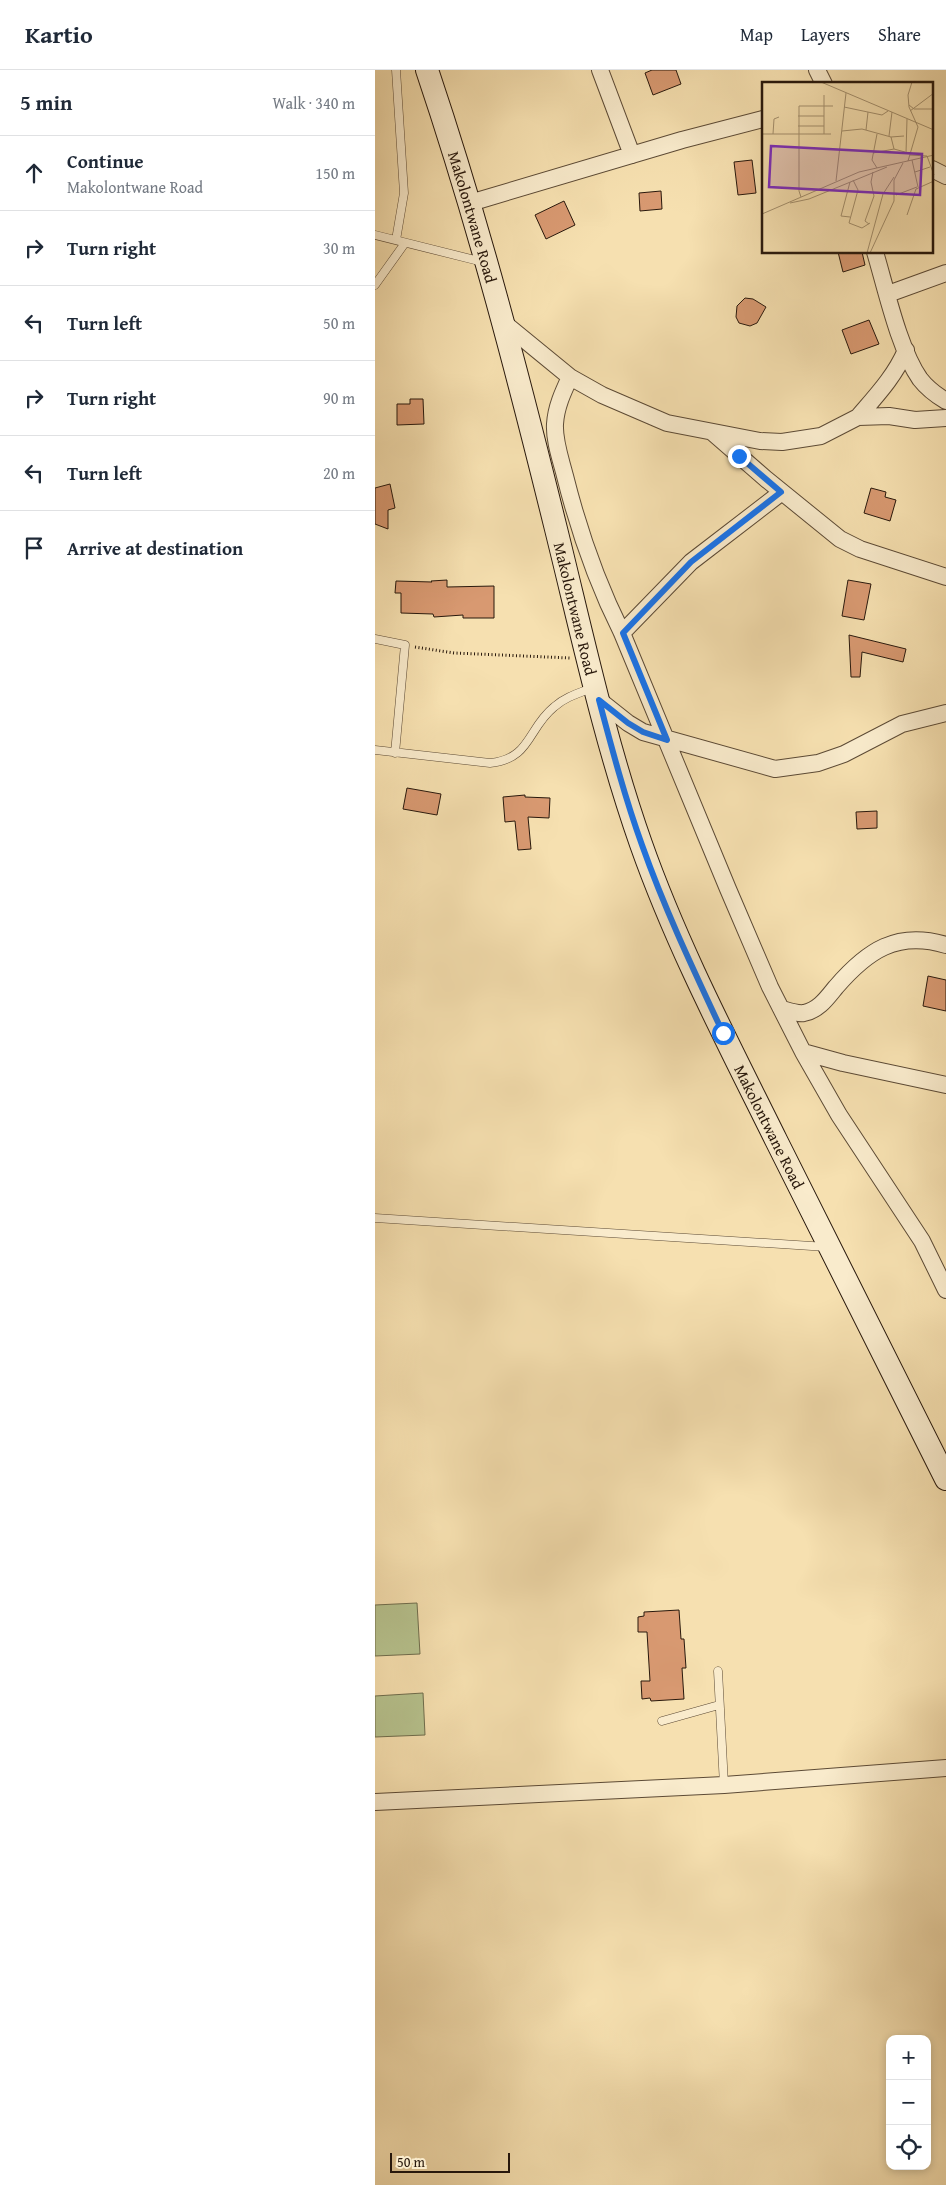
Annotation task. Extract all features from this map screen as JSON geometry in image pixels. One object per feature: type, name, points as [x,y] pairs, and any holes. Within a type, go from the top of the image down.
[{"type":"main road","name":"Makolontwane Road","points":[[427,70],[470,204],[504,323],[588,659],[616,764],[641,845],[676,932],[723,1033],[946,1479]]},
{"type":"street","points":[[600,70],[632,155]]},
{"type":"street","points":[[817,70],[823,82]]},
{"type":"street","points":[[470,204],[682,140],[762,119]]},
{"type":"street","points":[[933,170],[946,176]]},
{"type":"street","points":[[876,254],[906,350],[920,379],[946,402]]},
{"type":"street","points":[[888,294],[946,272]]},
{"type":"street","points":[[504,323],[570,377],[602,395],[667,423],[760,441],[803,440],[821,436],[858,418],[889,416],[915,420],[946,418]]},
{"type":"street","points":[[858,418],[895,372],[906,350]]},
{"type":"street","points":[[570,377],[557,406],[555,425],[557,441],[579,530],[603,594],[623,633],[728,889],[803,1052],[839,1115],[922,1241],[946,1290]]},
{"type":"street","points":[[528,417],[557,441]]},
{"type":"street","points":[[712,432],[781,492],[840,539],[853,546],[946,577]]},
{"type":"street","points":[[623,633],[691,562],[781,492]]},
{"type":"street","points":[[598,693],[628,723],[643,732],[775,769],[790,768],[827,760],[844,754],[902,724],[946,713]]},
{"type":"street","points":[[782,1009],[797,1013],[813,1010],[822,1004],[863,958],[877,949],[890,944],[922,940],[946,945]]},
{"type":"street","points":[[803,1052],[843,1063],[946,1085]]},
{"type":"street","points":[[375,1802],[724,1785],[946,1768]]},
{"type":"lane","points":[[396,70],[404,193],[396,240]]},
{"type":"lane","points":[[375,235],[487,263]]},
{"type":"lane","points":[[375,285],[405,243]]},
{"type":"lane","points":[[375,639],[405,645],[395,752]]},
{"type":"lane","points":[[375,750],[490,763],[503,762],[515,757],[553,707],[567,698],[598,693]]},
{"type":"lane","points":[[375,1218],[831,1248]]},
{"type":"lane","points":[[718,1671],[724,1785]]},
{"type":"lane","points":[[662,1720],[719,1706]]},
{"type":"path","points":[[405,645],[454,653],[588,659]]},
{"type":"green space","points":[[417,1603],[420,1654],[375,1656],[375,1605]]},
{"type":"green space","points":[[423,1693],[425,1735],[375,1737],[375,1696]]},
{"type":"building","points":[[652,70],[676,70],[681,84],[653,95],[645,73]]},
{"type":"building","points":[[752,160],[756,193],[738,195],[734,162]]},
{"type":"building","points":[[661,191],[662,209],[640,211],[639,193]]},
{"type":"building","points":[[564,201],[575,225],[546,239],[535,215]]},
{"type":"building","points":[[838,254],[862,254],[865,265],[843,272]]},
{"type":"building","points":[[745,298],[753,299],[766,307],[757,323],[750,326],[739,323],[736,317],[737,306]]},
{"type":"building","points":[[869,320],[879,344],[851,354],[842,330]]},
{"type":"building","points":[[410,399],[423,399],[424,424],[397,425],[397,404],[410,404]]},
{"type":"building","points":[[390,484],[395,508],[388,510],[388,529],[375,524],[375,488]]},
{"type":"building","points":[[871,488],[886,492],[885,497],[896,500],[890,521],[864,513]]},
{"type":"building","points":[[447,580],[447,587],[494,586],[494,618],[463,618],[463,615],[434,617],[433,614],[401,613],[401,593],[395,593],[396,581],[432,582]]},
{"type":"building","points":[[848,580],[871,584],[864,620],[842,616]]},
{"type":"building","points":[[849,635],[906,649],[903,662],[862,652],[860,677],[851,677]]},
{"type":"building","points":[[407,788],[441,794],[437,815],[403,809]]},
{"type":"building","points":[[525,795],[525,797],[550,798],[549,818],[528,817],[531,849],[518,850],[515,821],[505,822],[503,797]]},
{"type":"building","points":[[877,811],[877,828],[857,829],[856,812]]},
{"type":"building","points":[[928,976],[946,980],[946,1011],[923,1006]]},
{"type":"building","points":[[679,1610],[686,1668],[682,1668],[684,1699],[651,1701],[650,1698],[642,1699],[641,1681],[650,1681],[647,1632],[638,1632],[638,1617],[644,1616],[644,1612]]},
{"type":"route","points":[[723,1033],[676,932],[641,845],[599,700],[628,723],[643,732],[667,740],[623,633],[691,562],[781,492],[739,456]]}]
